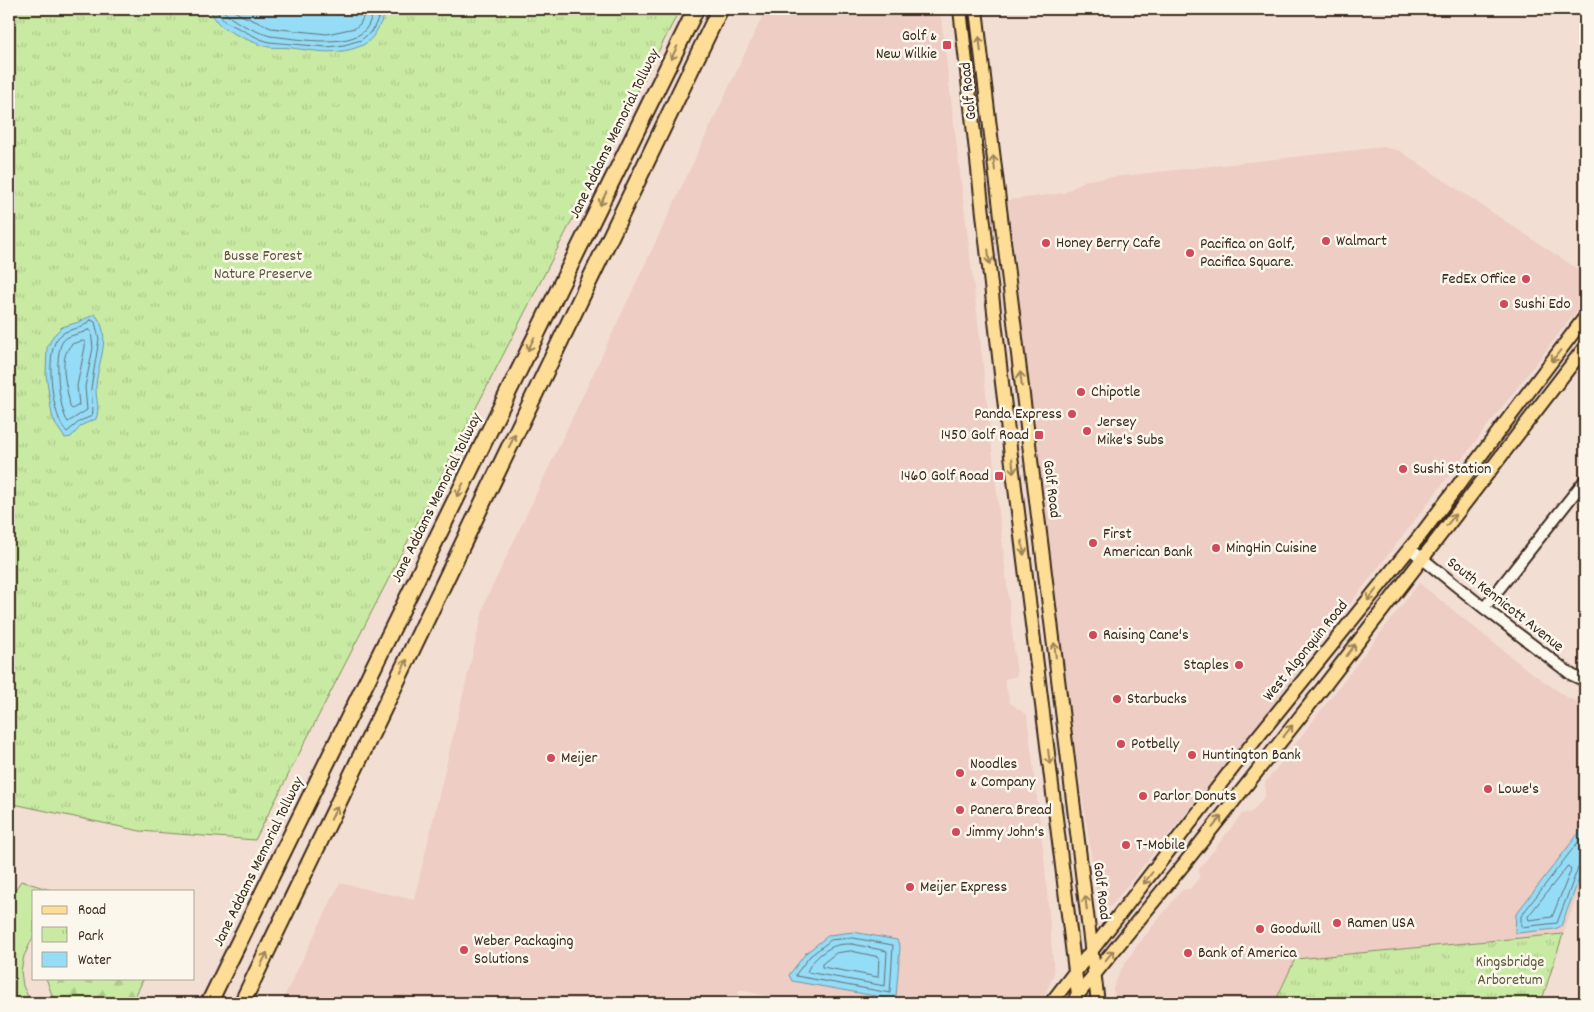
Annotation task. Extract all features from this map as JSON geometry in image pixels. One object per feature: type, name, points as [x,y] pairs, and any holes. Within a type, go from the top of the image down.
[{"type":"highway","name":"Jane Addams Memorial Tollway","points":[[209,1003],[696,9]]},
{"type":"highway","points":[[242,1003],[720,9]]},
{"type":"main road","name":"Golf Road","points":[[960,9],[1002,383],[1076,973],[1076,1000]]},
{"type":"main road","name":"Golf Road","points":[[976,9],[1098,1003]]},
{"type":"main road","name":"West Algonquin Road","points":[[1051,1003],[1235,765],[1409,548],[1585,317]]},
{"type":"main road","name":"West Algonquin Road","points":[[1076,1000],[1322,689],[1585,347]]},
{"type":"street","points":[[1484,608],[1585,480]]},
{"type":"street","name":"South Kennicott Avenue","points":[[1409,548],[1572,675],[1585,681]]},
{"type":"shaded area","points":[[766,9],[940,9],[979,330],[1017,676],[1004,679],[1010,703],[1027,715],[1044,857],[1054,974],[1044,997],[1039,1003],[802,1003],[739,990],[736,1003],[281,1003],[340,883],[414,900],[485,602]]},
{"type":"shaded area","points":[[1383,147],[1400,151],[1585,274],[1585,300],[1237,750],[1110,907],[1099,907],[1064,677],[1008,200],[1064,193],[1086,180]]},
{"type":"shaded area","points":[[1419,583],[1525,668],[1568,698],[1585,705],[1585,874],[1563,934],[1295,959],[1277,998],[1244,1003],[1115,1003],[1113,988],[1121,970],[1136,947],[1182,890],[1190,889],[1199,878],[1199,869],[1242,814],[1252,812],[1265,796],[1265,783]]},
{"type":"green space","name":"Busse Forest Nature Preserve","points":[[9,9],[680,9],[255,840],[140,831],[9,803]]},
{"type":"green space","points":[[21,881],[51,890],[32,890],[32,939],[24,956],[21,971],[23,986],[31,1003],[9,1003],[9,899]]},
{"type":"green space","name":"Kingsbridge Arboretum","points":[[1563,934],[1541,1003],[1244,1003],[1277,998],[1295,959]]},
{"type":"green space","points":[[47,980],[143,980],[132,1003],[49,1003],[53,998]]},
{"type":"water","points":[[210,9],[389,9],[368,42],[345,51],[328,52],[269,47],[258,44],[224,28],[217,22]]},
{"type":"water","points":[[95,314],[103,332],[104,341],[96,389],[97,415],[96,419],[82,425],[71,437],[65,438],[52,415],[46,374],[47,348],[53,336],[62,327],[79,322]]},
{"type":"water","points":[[1585,825],[1585,864],[1561,926],[1555,929],[1515,932],[1516,914]]},
{"type":"water","points":[[853,932],[897,940],[900,947],[896,997],[892,999],[792,981],[789,975],[806,953],[829,935]]},
{"type":"place","name":"Golf & New Wilkie","points":[[947,45]]},
{"type":"place","name":"Walmart","points":[[1326,241]]},
{"type":"place","name":"Honey Berry Cafe","points":[[1046,243]]},
{"type":"place","name":"Pacifica on Golf, Pacifica Square.","points":[[1190,253]]},
{"type":"place","name":"FedEx Office","points":[[1526,279]]},
{"type":"place","name":"Sushi Edo","points":[[1504,304]]},
{"type":"place","name":"Chipotle","points":[[1081,392]]},
{"type":"place","name":"Panda Express","points":[[1072,414]]},
{"type":"place","name":"Jersey Mike's Subs","points":[[1087,431]]},
{"type":"place","name":"1450 Golf Road","points":[[1039,435]]},
{"type":"place","name":"Sushi Station","points":[[1403,469]]},
{"type":"place","name":"1460 Golf Road","points":[[999,476]]},
{"type":"place","name":"First American Bank","points":[[1093,543]]},
{"type":"place","name":"MingHin Cuisine","points":[[1216,548]]},
{"type":"place","name":"Raising Cane's","points":[[1093,635]]},
{"type":"place","name":"Staples","points":[[1239,665]]},
{"type":"place","name":"Starbucks","points":[[1117,699]]},
{"type":"place","name":"Potbelly","points":[[1121,744]]},
{"type":"place","name":"Huntington Bank","points":[[1192,755]]},
{"type":"place","name":"Meijer","points":[[551,758]]},
{"type":"place","name":"Noodles & Company","points":[[960,773]]},
{"type":"place","name":"Lowe's","points":[[1488,789]]},
{"type":"place","name":"Parlor Donuts","points":[[1143,796]]},
{"type":"place","name":"Panera Bread","points":[[960,810]]},
{"type":"place","name":"Jimmy John's","points":[[956,832]]},
{"type":"place","name":"T-Mobile","points":[[1126,845]]},
{"type":"place","name":"Meijer Express","points":[[910,887]]},
{"type":"place","name":"Ramen USA","points":[[1337,923]]},
{"type":"place","name":"Goodwill","points":[[1260,929]]},
{"type":"place","name":"Weber Packaging Solutions","points":[[464,950]]},
{"type":"place","name":"Bank of America","points":[[1188,953]]}]
